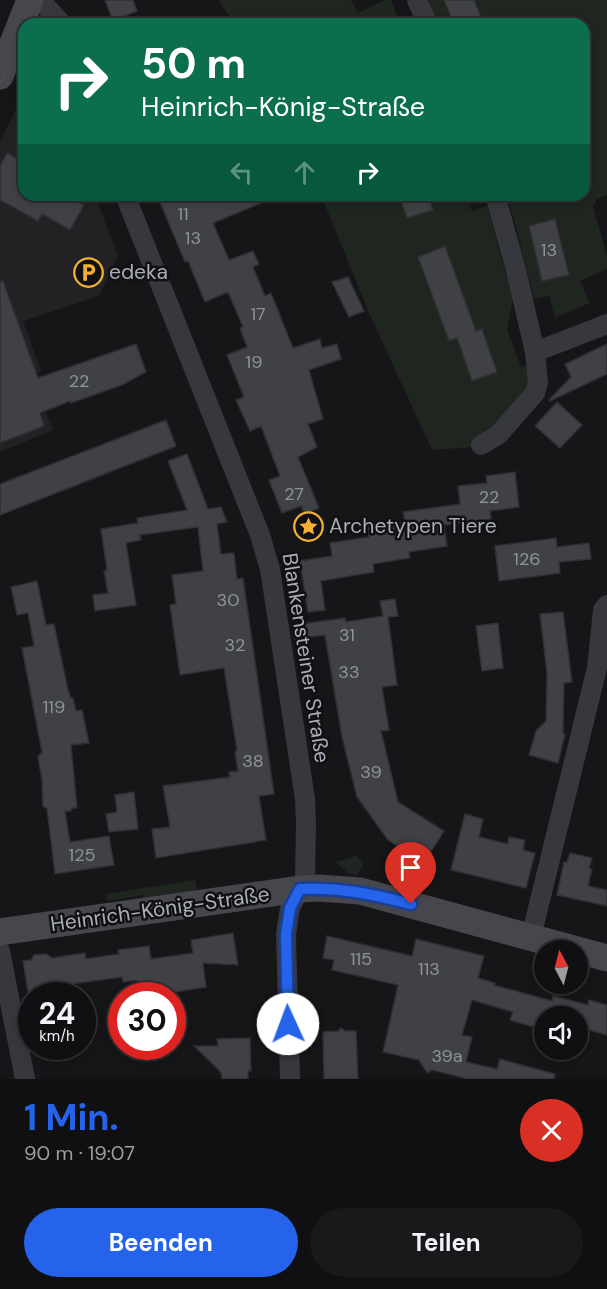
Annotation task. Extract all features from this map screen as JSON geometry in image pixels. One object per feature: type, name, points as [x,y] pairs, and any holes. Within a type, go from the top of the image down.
[{"type":"main road","points":[[24,18],[30,0]]},
{"type":"main road","points":[[11,61],[18,39]]},
{"type":"main road","name":"Heinrich-König-Straße","points":[[0,932],[319,888],[360,891],[607,958]]},
{"type":"street","points":[[40,0],[56,18]]},
{"type":"street","points":[[417,0],[425,18]]},
{"type":"street","name":"Blankensteiner Straße","points":[[127,201],[214,424],[252,512],[270,569],[306,823],[305,878],[290,908],[286,934],[290,1079]]},
{"type":"street","points":[[481,446],[498,435],[535,393],[538,383],[535,352],[516,266],[497,201]]},
{"type":"street","points":[[535,352],[607,324]]},
{"type":"street","points":[[531,937],[597,668],[603,610],[607,605]]},
{"type":"street","points":[[0,951],[26,1079]]},
{"type":"shaded area","points":[[218,0],[351,0],[358,13],[385,0],[391,0],[398,18],[231,18]]},
{"type":"shaded area","points":[[428,0],[607,0],[607,195],[597,199],[593,206],[607,256],[607,269],[580,281],[590,303],[555,318],[549,296],[534,299],[508,201],[590,201],[590,18],[437,18]]},
{"type":"shaded area","points":[[18,105],[18,201],[97,201],[118,256],[99,296],[23,321],[41,371],[32,375],[53,430],[0,452],[0,142]]},
{"type":"shaded area","points":[[323,201],[469,201],[472,211],[487,206],[513,299],[507,329],[521,367],[525,365],[531,379],[521,398],[474,447],[432,450],[369,313]]},
{"type":"shaded area","points":[[356,856],[364,863],[357,875],[349,874],[336,862]]},
{"type":"shaded area","points":[[195,880],[198,894],[144,903],[143,895],[107,901],[106,894]]},
{"type":"building","points":[[105,0],[133,0],[137,11],[120,18],[112,18]]},
{"type":"building","points":[[444,0],[474,0],[482,18],[452,18]]},
{"type":"building","points":[[7,153],[18,159],[18,201],[77,201],[84,205],[70,230],[42,214],[38,221],[0,200],[0,166]]},
{"type":"building","points":[[160,201],[266,201],[213,223],[229,260],[253,251],[259,264],[253,267],[265,296],[271,293],[293,348],[320,339],[322,348],[337,344],[341,359],[309,370],[323,419],[308,424],[317,447],[298,457],[319,508],[305,514],[301,506],[282,513],[269,480],[280,476],[261,426],[250,431],[236,400],[244,397],[227,355],[247,347],[240,328],[243,327],[228,292],[205,302],[188,261],[185,262]]},
{"type":"building","points":[[401,201],[430,201],[433,210],[407,218]]},
{"type":"building","points":[[555,219],[569,275],[542,281],[529,226]]},
{"type":"building","points":[[445,246],[476,331],[482,329],[497,372],[472,381],[457,338],[449,341],[418,257]]},
{"type":"building","points":[[348,277],[364,311],[349,317],[332,282]]},
{"type":"building","points":[[3,281],[38,378],[136,344],[146,372],[122,385],[40,413],[44,426],[0,443],[0,282]]},
{"type":"building","points":[[607,344],[607,374],[549,400],[571,377],[565,364]]},
{"type":"building","points":[[557,402],[582,425],[560,448],[535,426]]},
{"type":"building","points":[[166,420],[176,446],[0,515],[0,484]]},
{"type":"building","points":[[187,454],[208,509],[221,507],[227,522],[217,524],[221,554],[234,553],[237,579],[243,578],[274,794],[259,796],[266,840],[156,858],[152,829],[170,827],[163,786],[230,777],[229,772],[238,771],[224,668],[180,675],[170,605],[176,604],[172,575],[203,571],[198,527],[140,535],[141,540],[126,543],[136,605],[95,611],[93,595],[108,593],[101,529],[138,523],[137,518],[187,510],[168,461]]},
{"type":"building","points":[[515,472],[519,507],[490,511],[491,519],[444,525],[447,546],[409,552],[410,558],[373,564],[374,572],[321,581],[325,610],[308,612],[300,561],[332,556],[330,543],[369,537],[367,527],[405,522],[403,512],[460,504],[458,486],[487,483],[486,476]]},
{"type":"building","points":[[556,538],[557,547],[589,543],[591,559],[559,562],[560,573],[499,581],[495,546]]},
{"type":"building","points":[[37,581],[46,625],[54,624],[68,690],[73,698],[76,711],[82,710],[89,743],[71,745],[77,808],[65,811],[70,842],[109,836],[114,865],[55,874],[47,809],[43,806],[38,757],[42,752],[22,648],[34,646],[28,613],[17,615],[11,587]]},
{"type":"building","points":[[395,599],[398,616],[388,617],[397,685],[382,687],[389,730],[381,731],[398,802],[444,831],[424,863],[388,840],[357,797],[342,737],[325,635],[295,639],[293,625],[345,618],[346,622],[383,616],[380,601]]},
{"type":"building","points":[[563,612],[572,682],[564,683],[563,734],[565,734],[558,763],[529,755],[536,731],[546,721],[547,673],[540,614]]},
{"type":"building","points":[[498,623],[503,668],[482,671],[476,626]]},
{"type":"building","points":[[134,792],[138,829],[109,832],[106,814],[117,812],[115,795]]},
{"type":"building","points":[[465,814],[483,819],[479,837],[508,844],[509,837],[525,840],[523,850],[535,853],[526,888],[451,870]]},
{"type":"building","points":[[570,853],[592,858],[588,886],[607,890],[607,906],[557,895],[564,862],[567,862]]},
{"type":"building","points":[[233,933],[238,965],[203,963],[206,987],[186,990],[186,982],[137,982],[137,980],[123,982],[122,977],[86,982],[26,982],[23,961],[31,960],[34,955],[46,954],[52,958],[85,953],[86,959],[119,954],[118,950],[149,946],[151,959],[193,953],[191,940]]},
{"type":"building","points":[[327,936],[412,956],[416,939],[484,956],[478,978],[495,983],[494,985],[552,1001],[553,996],[588,1005],[589,1000],[607,1005],[607,1035],[588,1030],[588,1006],[534,1006],[534,1027],[510,1020],[513,1012],[472,1000],[462,1035],[472,1037],[466,1062],[497,1069],[500,1059],[555,1074],[554,1079],[468,1079],[432,1070],[427,1073],[419,1060],[383,1052],[398,985],[332,970],[334,960],[323,958]]},
{"type":"building","points":[[341,1028],[345,1031],[356,1031],[358,1079],[324,1079],[323,1032],[338,1031]]},
{"type":"building","points":[[250,1038],[251,1071],[248,1071],[248,1079],[222,1079],[221,1072],[194,1046],[218,1046],[217,1039]]},
{"type":"tram line","points":[[19,18],[26,0]]},
{"type":"tram line","points":[[0,66],[18,20]]},
{"type":"tram line","points":[[0,85],[12,58]]},
{"type":"place","name":"edeka","points":[[88,272]]},
{"type":"place","name":"Archetypen Tiere","points":[[308,526]]},
{"type":"route","points":[[288,1024],[286,934],[290,908],[300,889],[360,891],[411,904]]}]
